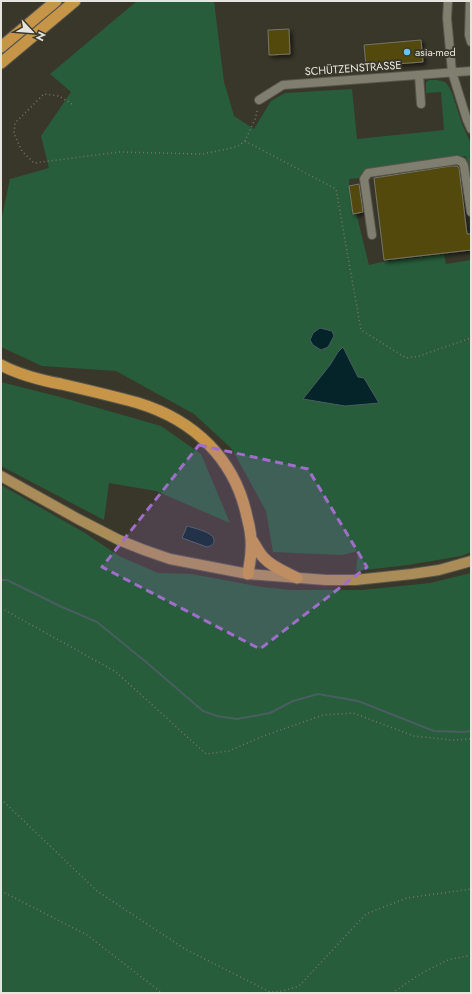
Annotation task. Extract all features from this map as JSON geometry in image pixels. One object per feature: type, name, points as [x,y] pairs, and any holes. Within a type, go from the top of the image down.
[{"type":"highway","points":[[1,47],[56,1]]},
{"type":"highway","points":[[1,63],[75,1]]},
{"type":"highway","points":[[1,365],[26,376],[139,403],[183,422],[194,431],[207,442],[217,454],[237,483],[246,508],[251,532],[252,549],[248,574]]},
{"type":"highway","points":[[251,537],[265,559],[297,578]]},
{"type":"main road","points":[[1,476],[78,519],[119,540],[144,550],[170,559],[248,574],[297,578],[355,580],[439,570],[471,561]]},
{"type":"street","points":[[448,1],[447,18],[452,72],[471,129]]},
{"type":"street","points":[[470,1],[469,35],[471,42]]},
{"type":"street","name":"SCHÜTZENSTRASSE","points":[[259,100],[283,85],[471,71]]},
{"type":"street","points":[[419,75],[421,104]]},
{"type":"street","points":[[372,234],[364,179],[368,172],[457,160],[462,162],[464,166],[471,212]]},
{"type":"path","points":[[72,104],[59,96],[44,94],[15,123],[14,134],[22,151],[34,163],[119,152],[202,154],[238,146],[245,141],[255,119],[259,100]]},
{"type":"path","points":[[245,141],[336,189],[361,330],[406,358],[419,356],[471,338]]},
{"type":"path","points":[[1,608],[116,672],[206,754],[229,751],[323,715],[353,713],[414,736],[452,740],[471,738]]},
{"type":"path","points":[[1,799],[96,890],[185,949],[270,992],[283,991],[299,986],[366,914],[408,898],[471,889]]},
{"type":"path","points":[[1,891],[87,935],[162,993]]},
{"type":"path","points":[[392,993],[422,973],[448,960],[471,955]]},
{"type":"highlighted area","points":[[199,445],[308,469],[367,567],[260,649],[102,567]]},
{"type":"green space","points":[[137,1],[214,1],[224,82],[234,116],[254,129],[271,101],[285,93],[352,89],[357,139],[444,130],[441,92],[426,93],[426,82],[429,80],[437,80],[445,82],[449,87],[471,144],[471,174],[469,172],[466,156],[368,169],[363,171],[360,178],[349,179],[349,184],[369,265],[386,261],[444,254],[446,264],[471,260],[471,552],[461,556],[408,565],[356,571],[358,551],[342,555],[273,552],[266,511],[232,449],[194,414],[116,371],[42,366],[1,347],[1,221],[10,179],[49,168],[41,136],[71,92],[50,74]]},
{"type":"green space","points":[[1,382],[161,426],[201,454],[230,523],[156,491],[109,483],[104,520],[1,466]]},
{"type":"green space","points":[[1,485],[85,533],[119,556],[158,573],[192,574],[262,587],[290,590],[362,590],[430,583],[471,573],[471,993],[1,993]]},
{"type":"water","points":[[320,328],[332,331],[334,336],[328,347],[321,350],[313,345],[310,340],[313,333]]},
{"type":"water","points":[[343,347],[358,377],[364,378],[379,403],[345,406],[303,399]]},
{"type":"water","points":[[187,526],[211,535],[214,541],[212,545],[207,547],[182,538]]},
{"type":"building","points":[[289,29],[290,54],[269,55],[268,30]]},
{"type":"building","points":[[421,40],[423,62],[366,66],[364,45]]},
{"type":"building","points":[[457,166],[459,168],[467,234],[471,234],[471,250],[384,260],[374,178]]},
{"type":"building","points":[[359,184],[363,212],[353,214],[349,186]]},
{"type":"waterway","points":[[1,580],[7,580],[62,607],[97,622],[203,711],[217,716],[237,719],[270,713],[293,701],[318,694],[358,701],[434,731],[471,731]]},
{"type":"place","name":"asia-med","points":[[407,52]]}]
